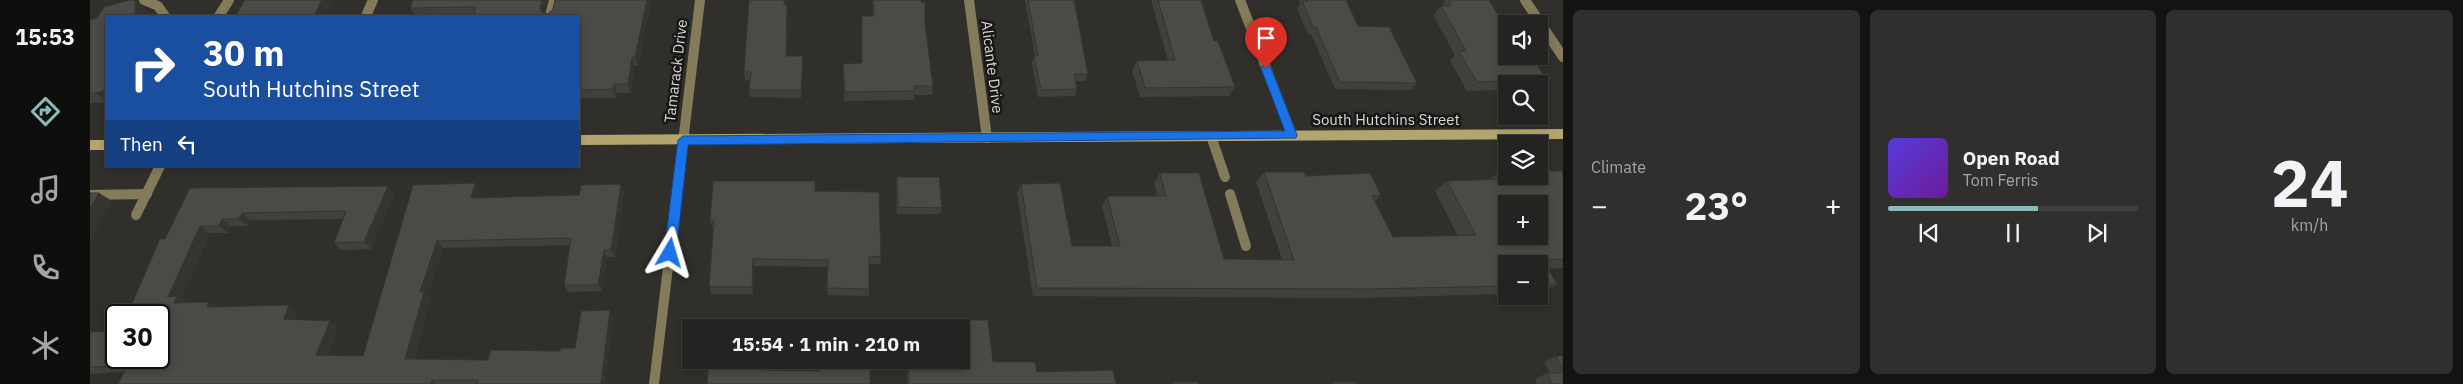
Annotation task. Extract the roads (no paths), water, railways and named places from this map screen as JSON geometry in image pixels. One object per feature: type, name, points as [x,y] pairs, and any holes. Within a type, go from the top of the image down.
[{"type":"main road","name":"South Hutchins Street","points":[[580,140],[1563,134]]},
{"type":"main road","points":[[90,145],[105,145]]},
{"type":"street","points":[[144,0],[158,6],[164,15]]},
{"type":"street","points":[[221,15],[229,0]]},
{"type":"street","points":[[366,15],[373,0]]},
{"type":"street","points":[[550,15],[554,0]]},
{"type":"street","name":"Tamarack Drive","points":[[654,384],[700,0]]},
{"type":"street","name":"Alicante Drive","points":[[969,0],[988,138]]},
{"type":"street","points":[[1240,0],[1292,135]]},
{"type":"street","points":[[1525,0],[1563,57]]},
{"type":"street","points":[[1211,136],[1225,177]]},
{"type":"street","points":[[136,215],[160,167]]},
{"type":"street","points":[[90,195],[147,194]]},
{"type":"street","points":[[1230,194],[1246,246]]}]
